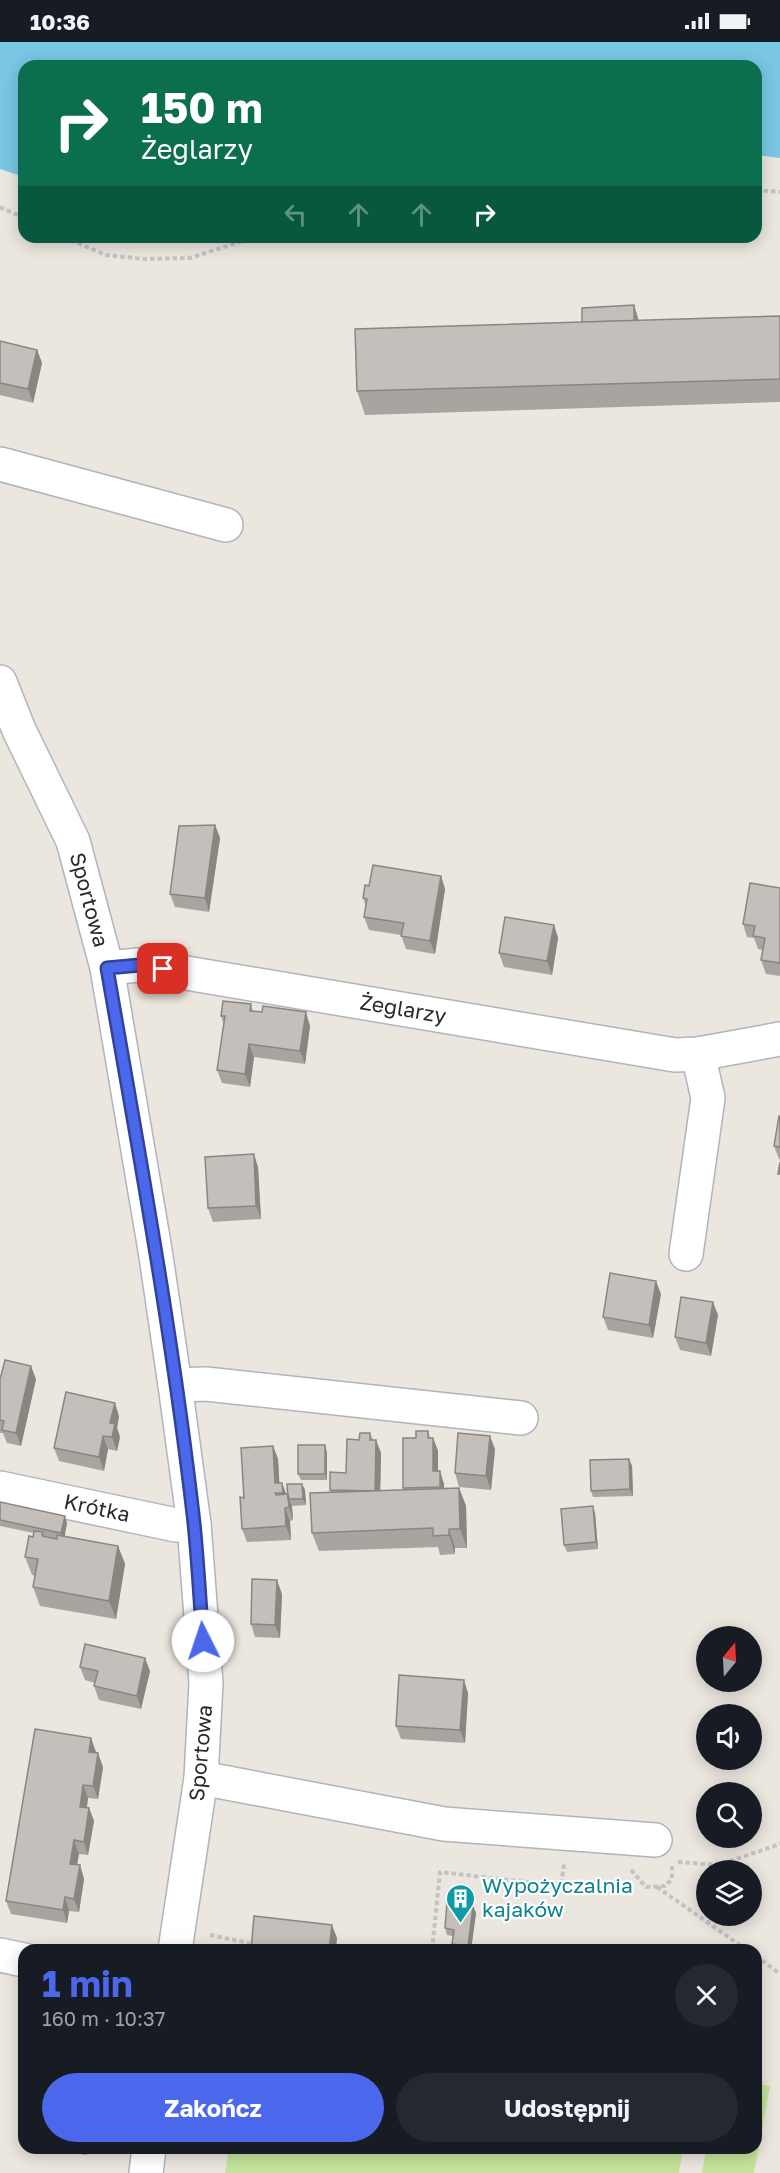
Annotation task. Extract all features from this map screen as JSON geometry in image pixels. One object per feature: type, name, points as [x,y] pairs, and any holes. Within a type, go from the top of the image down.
[{"type":"street","points":[[0,464],[226,525]]},
{"type":"street","name":"Sportowa","points":[[0,681],[19,730],[73,841],[107,968],[155,1250],[175,1385],[194,1524],[206,1683],[201,1778],[176,1944]]},
{"type":"street","name":"Żeglarzy","points":[[107,968],[140,965],[675,1055],[698,1054],[780,1039]]},
{"type":"street","points":[[686,1254],[708,1098],[698,1054]]},
{"type":"street","points":[[175,1385],[206,1384],[521,1418]]},
{"type":"street","name":"Krótka","points":[[0,1488],[176,1524],[194,1524]]},
{"type":"street","points":[[201,1778],[444,1824],[663,1851]]},
{"type":"street","points":[[0,1955],[18,1959]]},
{"type":"street","points":[[146,2173],[148,2154]]},
{"type":"path","points":[[762,190],[780,192]]},
{"type":"path","points":[[0,207],[18,215]]},
{"type":"path","points":[[78,243],[106,255],[142,259],[190,258],[236,243]]},
{"type":"path","points":[[734,1860],[780,1844]]},
{"type":"path","points":[[626,1864],[646,1887],[665,1886],[672,1879],[663,1851]]},
{"type":"path","points":[[433,1944],[441,1872],[561,1886],[564,1858]]},
{"type":"path","points":[[656,1887],[738,1944]]},
{"type":"path","points":[[204,1934],[249,1944]]},
{"type":"path","points":[[762,1960],[780,1974]]},
{"type":"green space","points":[[762,2085],[770,2086],[762,2130]]},
{"type":"green space","points":[[228,2154],[682,2154],[679,2173],[225,2173]]},
{"type":"green space","points":[[705,2154],[757,2154],[754,2173],[702,2173]]},
{"type":"water","points":[[0,42],[780,42],[780,158],[762,156],[762,60],[18,60],[18,175],[0,169]]},
{"type":"building","points":[[634,305],[634,321],[582,322],[582,308]]},
{"type":"building","points":[[780,316],[780,379],[357,391],[355,329]]},
{"type":"building","points":[[0,341],[37,350],[28,389],[0,383]]},
{"type":"building","points":[[215,825],[205,898],[170,894],[179,826]]},
{"type":"building","points":[[373,865],[441,876],[430,941],[401,936],[404,923],[364,917],[367,899],[363,898],[365,885],[369,886]]},
{"type":"building","points":[[750,883],[780,888],[780,963],[761,960],[765,938],[753,936],[755,926],[743,924]]},
{"type":"building","points":[[505,917],[554,925],[547,961],[499,953]]},
{"type":"building","points":[[223,1001],[251,1004],[250,1011],[262,1012],[263,1006],[306,1012],[300,1051],[249,1044],[245,1074],[217,1070],[225,1016],[221,1016]]},
{"type":"building","points":[[780,1117],[780,1147],[774,1146]]},
{"type":"building","points":[[254,1154],[256,1206],[208,1208],[205,1157]]},
{"type":"building","points":[[610,1273],[656,1281],[649,1325],[603,1317]]},
{"type":"building","points":[[681,1297],[713,1302],[706,1343],[675,1337]]},
{"type":"building","points":[[5,1360],[31,1366],[16,1433],[2,1430],[4,1421],[0,1420],[0,1376]]},
{"type":"building","points":[[66,1392],[115,1403],[110,1423],[115,1424],[112,1437],[103,1436],[99,1457],[54,1448]]},
{"type":"building","points":[[416,1431],[428,1431],[428,1438],[433,1438],[433,1471],[440,1471],[440,1487],[403,1488],[403,1438],[416,1438]]},
{"type":"building","points":[[360,1433],[370,1433],[370,1440],[376,1440],[375,1491],[330,1490],[330,1472],[346,1473],[347,1439],[359,1440]]},
{"type":"building","points":[[458,1433],[490,1436],[486,1476],[455,1473]]},
{"type":"building","points":[[298,1445],[325,1445],[325,1474],[298,1474]]},
{"type":"building","points":[[273,1446],[275,1483],[282,1483],[283,1493],[275,1493],[276,1495],[288,1494],[289,1507],[285,1508],[286,1526],[242,1529],[240,1497],[244,1498],[241,1448]]},
{"type":"building","points":[[629,1459],[630,1489],[591,1491],[590,1460]]},
{"type":"building","points":[[287,1484],[302,1484],[303,1499],[289,1499],[288,1494],[288,1500]]},
{"type":"building","points":[[459,1488],[460,1529],[449,1529],[449,1535],[433,1536],[433,1528],[312,1533],[310,1493]]},
{"type":"building","points":[[0,1502],[65,1516],[61,1533],[0,1520]]},
{"type":"building","points":[[593,1506],[596,1542],[564,1545],[561,1509]]},
{"type":"building","points":[[34,1531],[43,1532],[42,1536],[57,1539],[57,1535],[118,1546],[109,1601],[33,1587],[38,1559],[25,1557],[29,1536],[33,1537]]},
{"type":"building","points":[[252,1579],[277,1580],[275,1625],[251,1624]]},
{"type":"building","points":[[85,1644],[145,1658],[137,1696],[94,1686],[98,1671],[80,1667]]},
{"type":"building","points":[[399,1675],[464,1680],[460,1730],[396,1726]]},
{"type":"building","points":[[35,1729],[91,1738],[89,1752],[98,1753],[93,1786],[83,1785],[80,1807],[89,1808],[84,1842],[74,1840],[70,1864],[80,1865],[74,1899],[65,1897],[63,1910],[6,1901]]},
{"type":"building","name":"Wypożyczalnia kajaków","points":[[447,1903],[473,1906],[468,1944],[452,1944],[454,1930],[445,1928]]},
{"type":"building","points":[[254,1916],[332,1925],[330,1944],[252,1944]]},
{"type":"place","name":"Wypożyczalnia kajaków","points":[[461,1924]]},
{"type":"route","points":[[163,969],[140,965],[107,968],[155,1250],[175,1385],[194,1524],[203,1641]]}]
